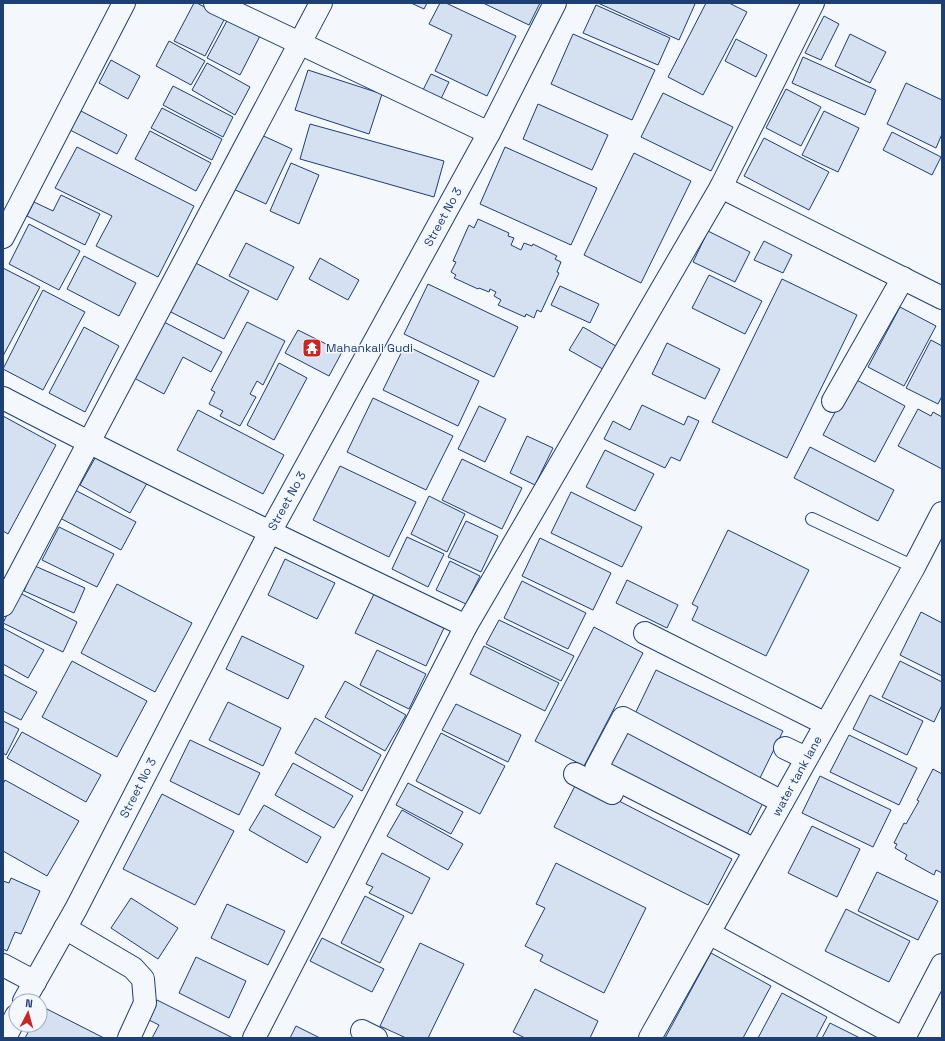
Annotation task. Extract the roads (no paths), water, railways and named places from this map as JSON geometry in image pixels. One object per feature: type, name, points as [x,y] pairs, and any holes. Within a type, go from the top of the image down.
[{"type":"street","points":[[3,237],[124,3]]},
{"type":"street","points":[[215,3],[489,133]]},
{"type":"street","points":[[3,605],[321,3]]},
{"type":"street","name":"Street No 3","points":[[29,993],[76,909],[270,532],[489,133],[555,3]]},
{"type":"street","points":[[254,1038],[466,626],[721,187],[813,3]]},
{"type":"street","points":[[721,187],[942,298]]},
{"type":"street","points":[[833,401],[903,278]]},
{"type":"street","points":[[3,398],[270,532],[466,626]]},
{"type":"street","name":"water tank lane","points":[[650,1038],[914,567],[942,513]]},
{"type":"street","points":[[645,633],[823,729]]},
{"type":"street","points":[[752,856],[596,769],[622,718],[782,802]]},
{"type":"street","points":[[795,723],[823,729]]},
{"type":"street","points":[[785,748],[806,758]]},
{"type":"street","points":[[575,774],[752,856]]},
{"type":"street","points":[[65,928],[133,968],[143,980],[145,1003],[129,1038]]},
{"type":"street","points":[[709,933],[903,1038],[942,965]]},
{"type":"street","points":[[3,965],[35,982]]},
{"type":"lane","points":[[812,519],[914,567]]},
{"type":"place","name":"Mahankali Gudi","points":[[312,348]]}]
